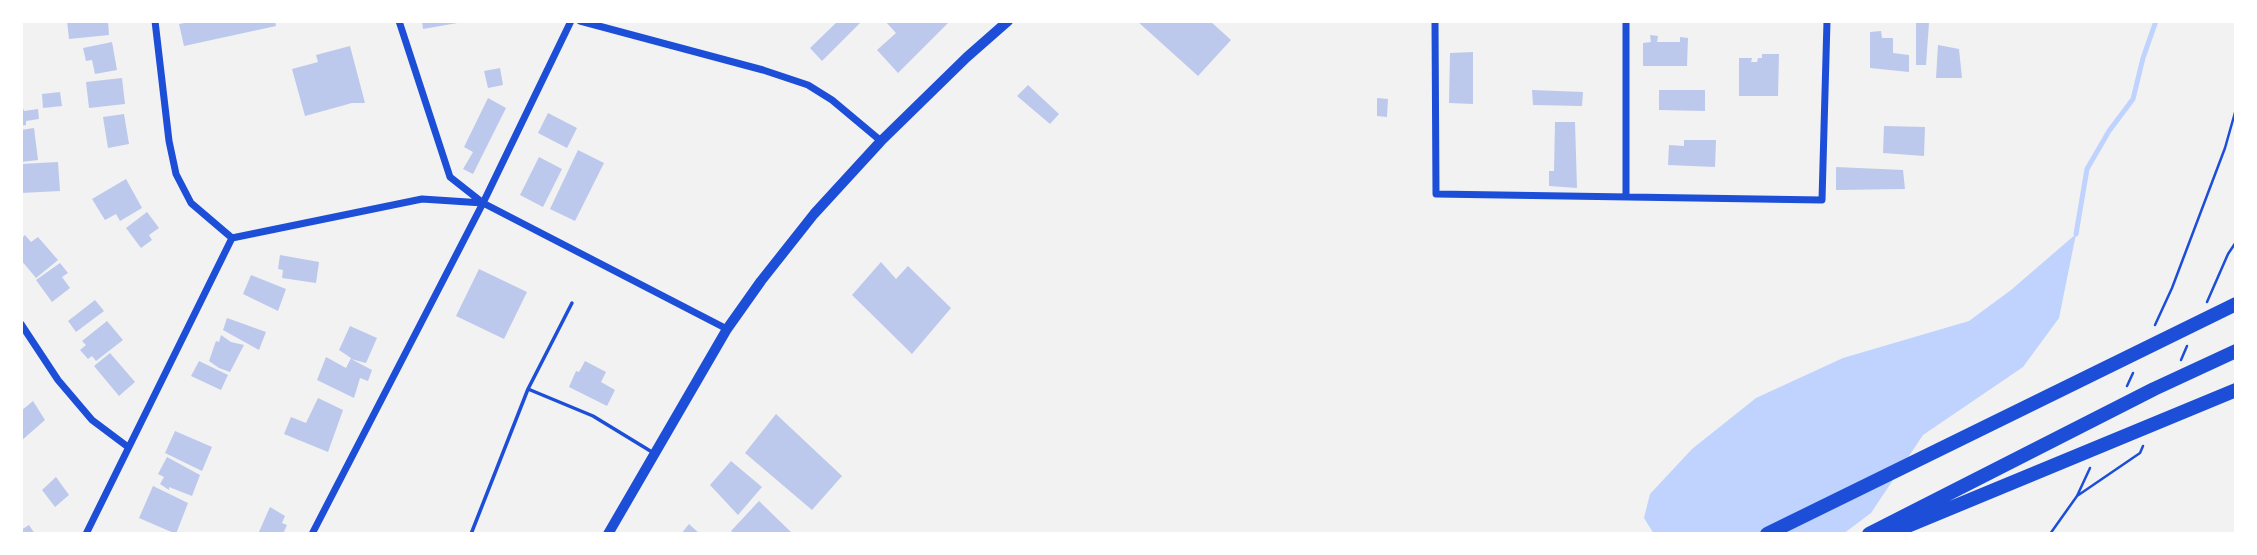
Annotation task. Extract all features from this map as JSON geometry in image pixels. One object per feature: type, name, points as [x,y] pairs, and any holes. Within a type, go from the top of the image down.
[{"type":"highway","points":[[1767,534],[2236,304]]},
{"type":"highway","points":[[1869,534],[2141,395],[2236,351]]},
{"type":"highway","points":[[1888,534],[2236,390]]},
{"type":"main road","points":[[608,534],[727,329],[814,214],[881,141],[1008,21]]},
{"type":"street","points":[[155,21],[169,141],[176,174],[191,203],[232,238]]},
{"type":"street","points":[[399,21],[450,177],[483,203],[727,329]]},
{"type":"street","points":[[312,534],[483,203],[571,21]]},
{"type":"street","points":[[580,21],[763,70],[807,85],[832,100],[881,141]]},
{"type":"street","points":[[1435,21],[1436,194],[1822,200],[1827,21]]},
{"type":"street","points":[[1626,21],[1626,196]]},
{"type":"street","points":[[232,238],[422,199],[483,203]]},
{"type":"street","points":[[86,534],[232,238]]},
{"type":"street","points":[[21,324],[58,380],[92,420],[128,447]]},
{"type":"lane","points":[[471,534],[528,389],[572,303]]},
{"type":"lane","points":[[528,389],[593,416],[654,452]]},
{"type":"path","points":[[2155,325],[2172,288],[2220,161],[2236,109]]},
{"type":"path","points":[[2127,386],[2133,374]]},
{"type":"path","points":[[2050,534],[2077,496],[2094,460]]},
{"type":"water","points":[[2076,234],[2059,318],[2023,367],[1923,435],[1871,513],[1843,534],[1654,534],[1644,518],[1650,494],[1692,449],[1756,398],[1843,358],[1969,321],[2011,290]]},
{"type":"building","points":[[67,21],[108,21],[109,35],[69,39]]},
{"type":"building","points":[[195,21],[275,21],[276,26],[184,46],[179,24]]},
{"type":"building","points":[[422,21],[463,21],[463,22],[423,29]]},
{"type":"building","points":[[838,21],[862,21],[822,61],[810,48]]},
{"type":"building","points":[[885,21],[950,21],[898,73],[877,50],[896,33]]},
{"type":"building","points":[[1137,21],[1210,21],[1231,40],[1198,76]]},
{"type":"building","points":[[1916,23],[1929,23],[1926,65],[1916,65]]},
{"type":"building","points":[[1881,31],[1882,38],[1893,38],[1893,53],[1909,55],[1909,72],[1870,68],[1870,32]]},
{"type":"building","points":[[1650,35],[1658,36],[1657,42],[1680,42],[1680,37],[1688,38],[1687,66],[1643,66],[1643,43],[1651,42]]},
{"type":"building","points":[[112,42],[117,70],[95,74],[92,60],[86,61],[83,48]]},
{"type":"building","points":[[1938,45],[1959,49],[1962,78],[1936,78]]},
{"type":"building","points":[[350,46],[365,103],[352,103],[305,116],[292,69],[318,62],[316,55]]},
{"type":"building","points":[[1473,52],[1473,104],[1449,103],[1450,53]]},
{"type":"building","points":[[1762,54],[1779,54],[1778,96],[1739,96],[1739,58],[1752,58],[1751,62],[1757,62],[1758,58],[1762,58]]},
{"type":"building","points":[[500,68],[503,85],[488,88],[484,71]]},
{"type":"building","points":[[122,78],[125,104],[89,108],[86,82]]},
{"type":"building","points":[[1028,85],[1059,114],[1050,124],[1017,96]]},
{"type":"building","points":[[1532,90],[1583,92],[1582,106],[1533,105]]},
{"type":"building","points":[[1659,90],[1705,90],[1705,111],[1659,110]]},
{"type":"building","points":[[60,92],[62,106],[43,108],[42,94]]},
{"type":"building","points":[[488,98],[506,108],[473,174],[463,169],[473,152],[464,147]]},
{"type":"building","points":[[1377,98],[1388,99],[1387,117],[1377,116]]},
{"type":"building","points":[[21,102],[24,111],[38,109],[39,119],[26,121],[26,125],[21,126]]},
{"type":"building","points":[[548,113],[577,128],[567,148],[538,133]]},
{"type":"building","points":[[124,114],[129,144],[108,148],[103,117]]},
{"type":"building","points":[[1555,122],[1575,122],[1577,188],[1549,186],[1549,171],[1554,171]]},
{"type":"building","points":[[1884,126],[1925,127],[1924,156],[1883,153]]},
{"type":"building","points":[[34,128],[38,160],[21,162],[21,130]]},
{"type":"building","points":[[1684,140],[1716,140],[1715,167],[1668,165],[1669,145],[1684,146]]},
{"type":"building","points":[[578,150],[604,163],[575,221],[550,209]]},
{"type":"building","points":[[539,157],[562,169],[543,207],[520,195]]},
{"type":"building","points":[[58,162],[60,191],[21,193],[21,164]]},
{"type":"building","points":[[1836,167],[1903,170],[1905,189],[1836,190]]},
{"type":"building","points":[[126,179],[142,208],[120,221],[116,214],[105,220],[92,199]]},
{"type":"building","points":[[147,212],[159,228],[149,235],[152,240],[141,248],[126,228]]},
{"type":"building","points":[[25,235],[31,242],[38,237],[58,260],[36,278],[21,260],[21,239]]},
{"type":"building","points":[[280,255],[319,262],[316,283],[282,278],[283,270],[278,269]]},
{"type":"building","points":[[881,262],[896,279],[908,266],[951,308],[912,354],[852,295]]},
{"type":"building","points":[[60,263],[68,273],[62,277],[70,288],[52,302],[36,280]]},
{"type":"building","points":[[479,269],[527,292],[504,339],[456,316]]},
{"type":"building","points":[[251,275],[286,289],[278,311],[243,294]]},
{"type":"building","points":[[95,300],[104,311],[76,332],[68,321]]},
{"type":"building","points":[[227,318],[266,332],[259,350],[223,330]]},
{"type":"building","points":[[107,321],[123,340],[96,361],[92,356],[88,359],[80,350],[86,345],[82,341]]},
{"type":"building","points":[[350,326],[377,338],[366,363],[351,359],[372,370],[368,381],[360,378],[354,398],[317,380],[326,357],[346,368],[351,358],[339,350]]},
{"type":"building","points":[[221,335],[231,342],[244,345],[230,372],[209,361]]},
{"type":"building","points":[[110,353],[135,382],[119,396],[94,366]]},
{"type":"building","points":[[199,361],[228,375],[221,390],[191,376]]},
{"type":"building","points":[[585,361],[606,372],[601,382],[615,390],[607,406],[569,387],[576,371],[579,372]]},
{"type":"building","points":[[318,398],[343,410],[328,452],[284,434],[291,417],[306,423]]},
{"type":"building","points":[[33,401],[45,420],[21,441],[21,411]]},
{"type":"building","points":[[776,414],[842,476],[812,510],[745,453]]},
{"type":"building","points":[[175,431],[212,447],[202,471],[165,453]]},
{"type":"building","points":[[167,457],[200,475],[192,496],[169,487],[169,490],[160,484],[164,477],[158,474]]},
{"type":"building","points":[[731,461],[762,487],[738,515],[710,485]]},
{"type":"building","points":[[56,477],[69,495],[55,507],[42,490]]},
{"type":"building","points":[[153,486],[188,503],[176,534],[139,518]]},
{"type":"building","points":[[759,501],[793,534],[735,534],[731,531]]},
{"type":"building","points":[[270,507],[285,516],[282,523],[287,525],[283,534],[258,534]]},
{"type":"building","points":[[689,524],[700,534],[681,534]]},
{"type":"building","points":[[29,525],[35,534],[21,534],[21,530]]},
{"type":"waterway","points":[[2076,234],[2087,169],[2109,131],[2133,99],[2156,21]]}]
